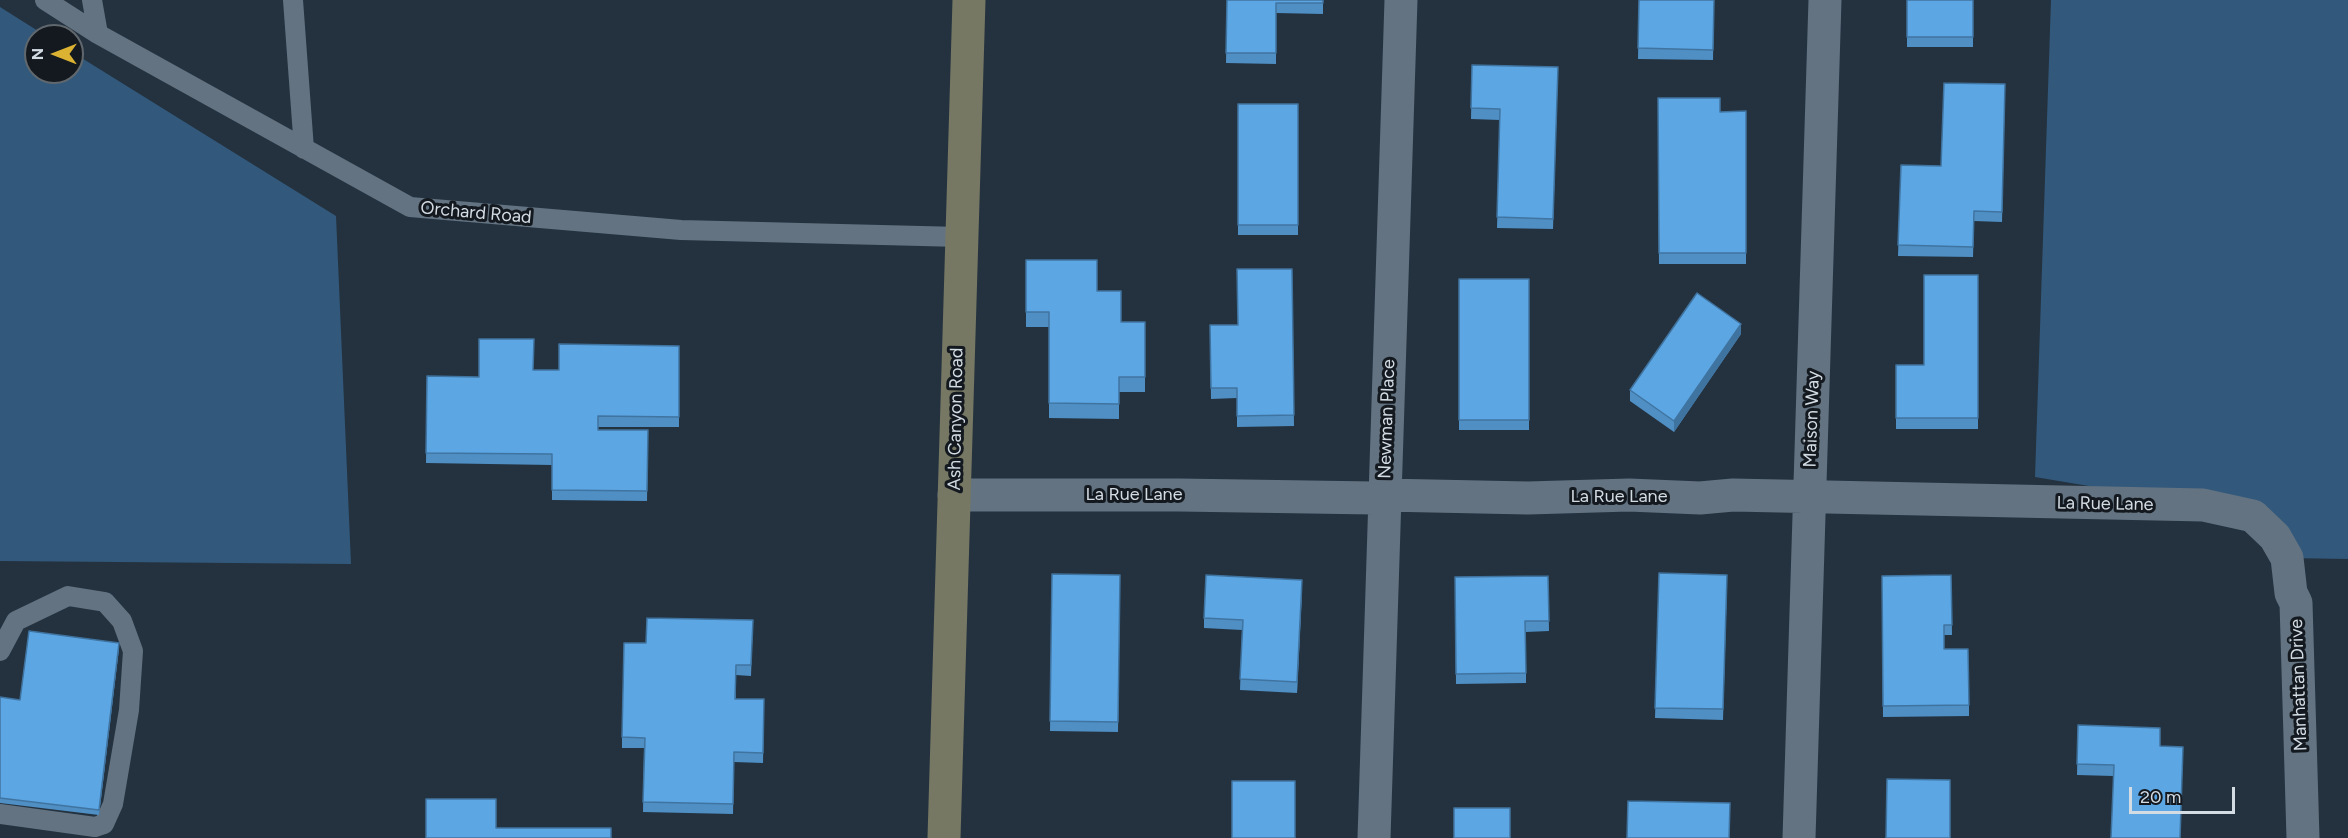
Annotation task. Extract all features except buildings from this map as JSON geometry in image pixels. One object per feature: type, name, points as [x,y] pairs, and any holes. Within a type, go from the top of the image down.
[{"type":"street","name":"Ash Canyon Road","points":[[944,838],[969,0]]},
{"type":"street","name":"Newman Place","points":[[1374,838],[1401,0]]},
{"type":"street","name":"Maison Way","points":[[1799,838],[1800,747],[1825,0]]},
{"type":"street","name":"La Rue Lane","points":[[954,495],[1374,498],[1384,495],[1528,498],[1629,495],[1700,498],[1733,495],[2204,506],[2253,516],[2276,537]]},
{"type":"street","name":"Manhattan Drive","points":[[2276,537],[2287,558],[2291,593],[2296,603],[2303,838]]},
{"type":"lane","name":"Orchard Road","points":[[45,0],[98,34],[410,207],[681,230],[961,237]]},
{"type":"lane","points":[[92,0],[98,34]]},
{"type":"lane","points":[[292,0],[304,149]]},
{"type":"lane","points":[[0,651],[16,621],[68,596],[105,602],[122,621],[133,651],[129,710],[114,804],[104,824],[95,827],[0,814]]},
{"type":"shaded area","points":[[2051,0],[2348,0],[2348,559],[2287,558],[2253,516],[2203,505],[2035,477]]},
{"type":"shaded area","points":[[0,7],[27,24],[24,24],[24,84],[84,84],[84,59],[336,216],[351,564],[0,561]]}]
